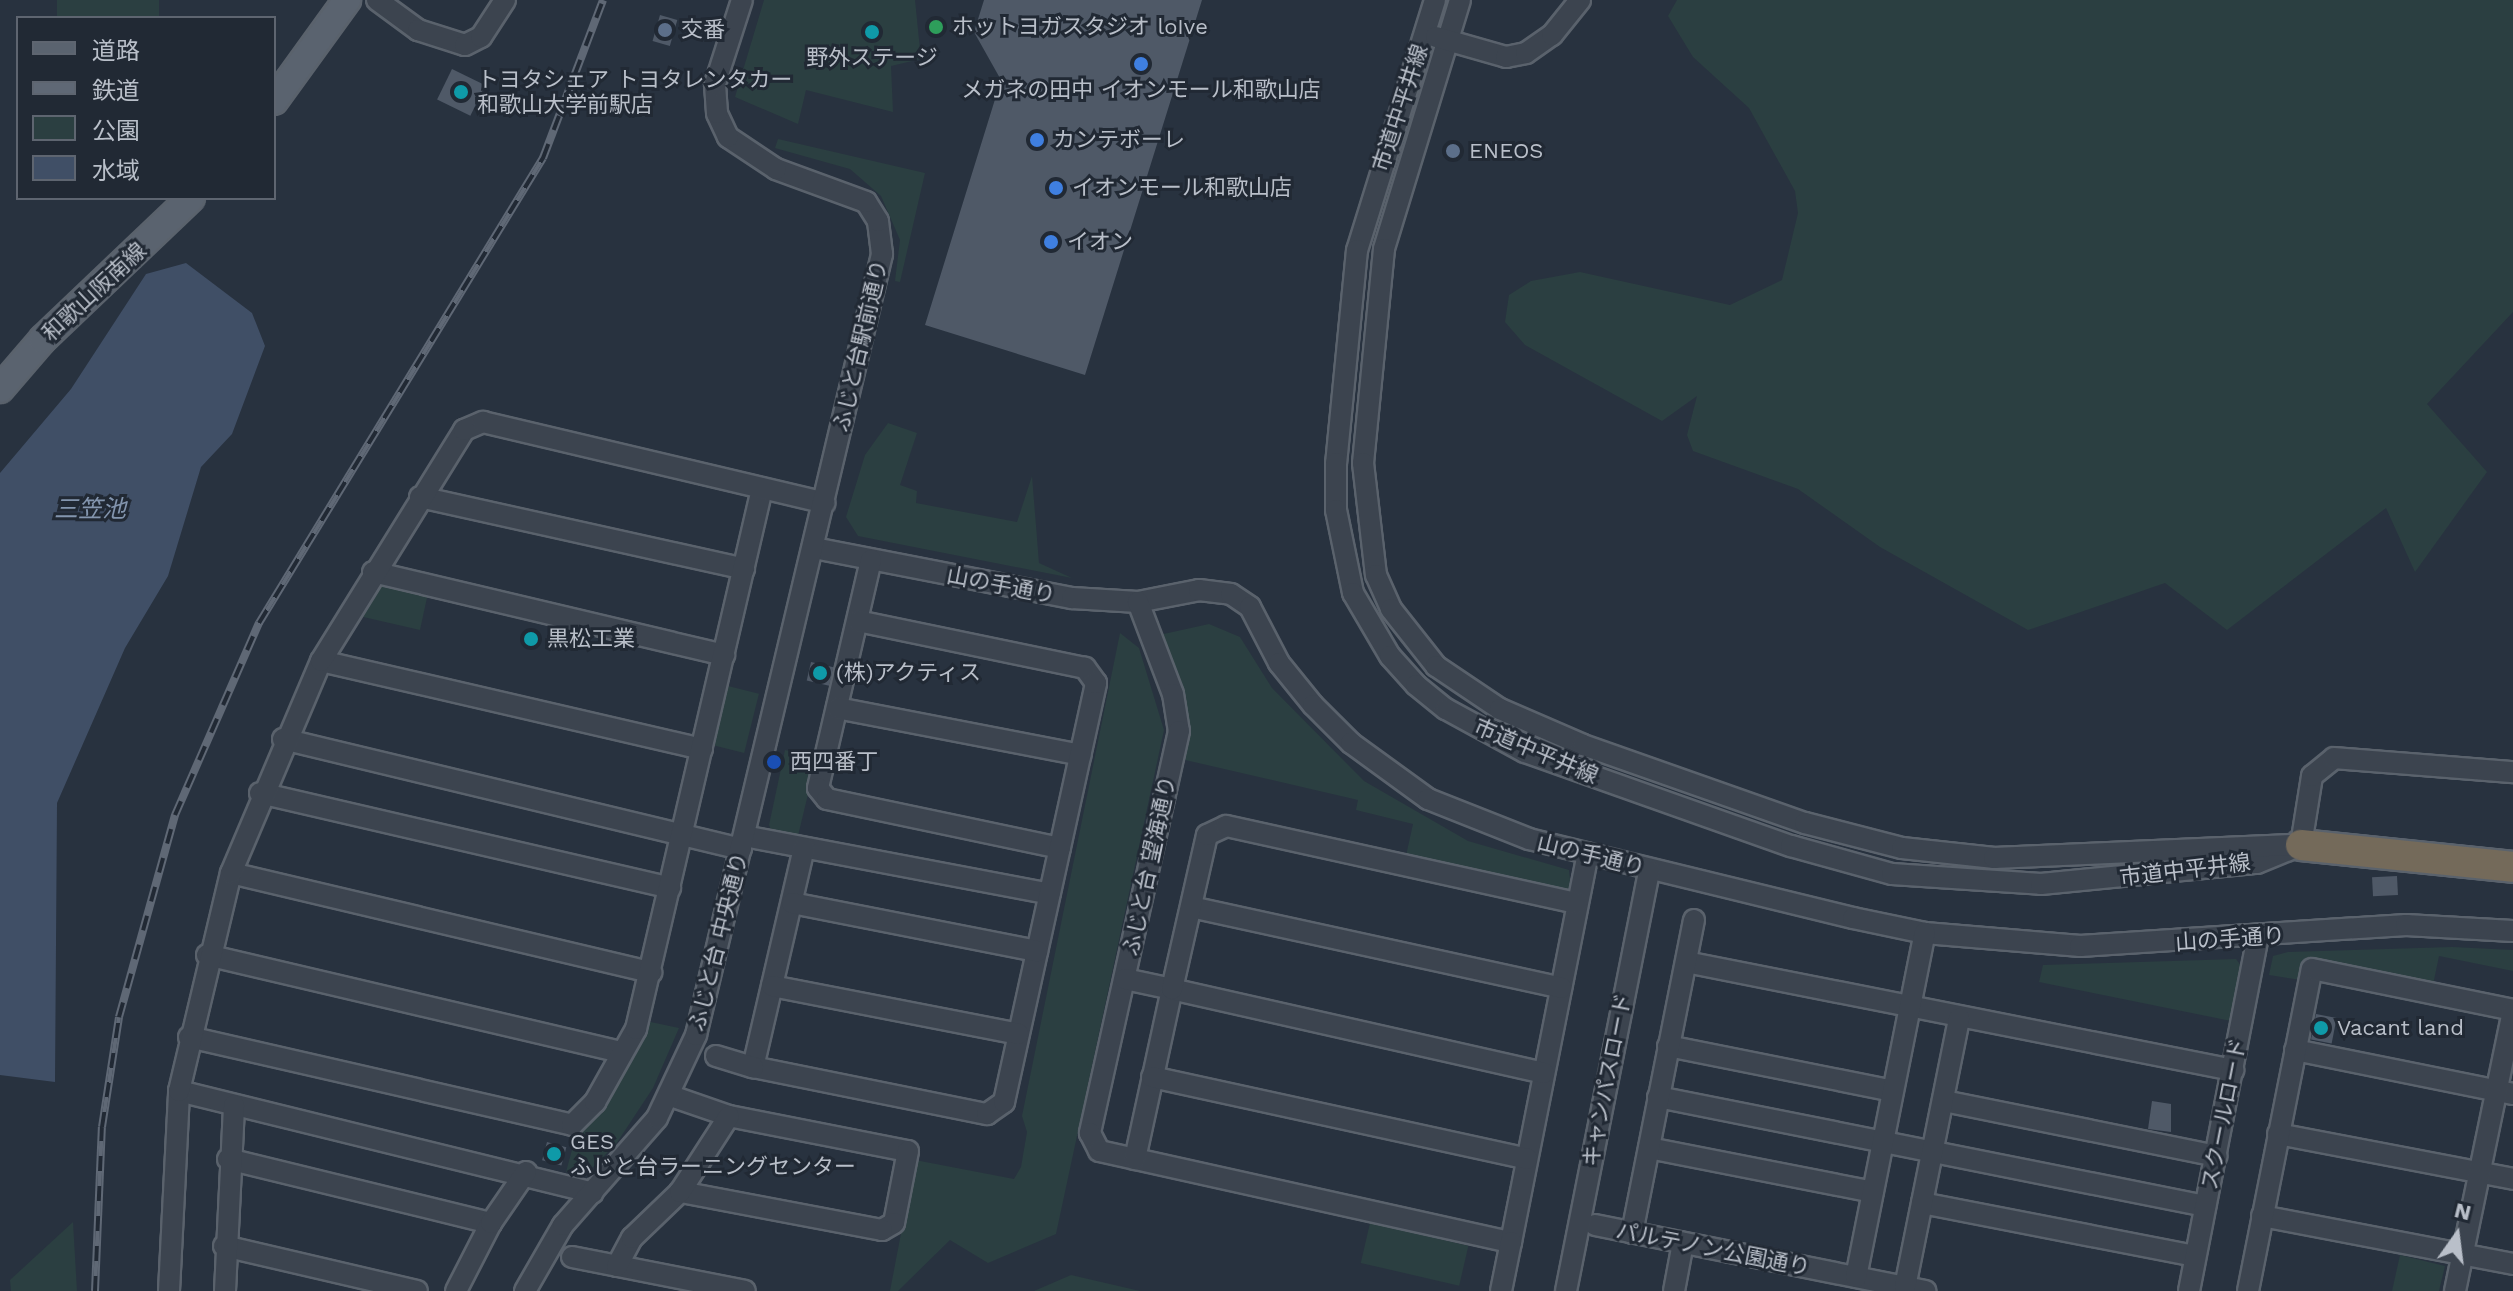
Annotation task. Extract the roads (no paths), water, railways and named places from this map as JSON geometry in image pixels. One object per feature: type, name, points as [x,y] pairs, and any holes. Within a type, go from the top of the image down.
[{"type":"highway","points":[[2301,845],[2513,867]]},
{"type":"main road","points":[[276,98],[347,0]]},
{"type":"main road","name":"和歌山阪南線","points":[[0,389],[43,339],[189,200]]},
{"type":"street","points":[[377,0],[418,30],[465,45],[481,37],[505,0]]},
{"type":"street","name":"ふじと台駅前通り","points":[[742,0],[715,84],[717,113],[728,137],[776,169],[866,202],[878,221],[882,254],[825,503]]},
{"type":"street","name":"市道中平井線","points":[[1435,0],[1357,250],[1336,463],[1338,524],[1353,593],[1390,656],[1416,685],[1446,709],[1525,752],[1791,846],[1892,874],[2041,884],[2257,863],[2301,845]]},
{"type":"street","name":"市道中平井線","points":[[1460,0],[1384,249],[1363,463],[1376,575],[1411,640],[1464,688],[1526,721],[1805,823],[1946,855],[2121,852],[2259,842],[2301,845]]},
{"type":"street","points":[[1424,33],[1506,57],[1526,53],[1552,35],[1580,0]]},
{"type":"street","points":[[169,1291],[179,1091],[207,955],[231,873],[260,793],[321,661],[373,572],[464,430],[483,422],[825,503],[814,548]]},
{"type":"street","points":[[189,1037],[572,1125],[595,1102],[636,1029],[762,489]]},
{"type":"street","points":[[420,497],[744,569]]},
{"type":"street","name":"山の手通り","points":[[814,548],[1072,598],[1138,602],[1199,590],[1231,594],[1250,607],[1279,663],[1313,705],[1390,774],[1428,799],[1485,824],[1588,854],[1925,933],[2080,946],[2258,937],[2406,925],[2513,931]]},
{"type":"street","name":"ふじと台 中央通り","points":[[525,1291],[563,1225],[593,1193],[671,1096],[696,1035],[814,548]]},
{"type":"street","points":[[871,560],[818,788],[827,799],[1060,848]]},
{"type":"street","points":[[373,572],[724,655]]},
{"type":"street","name":"ふじと台 望海通り","points":[[1135,1159],[1099,1151],[1090,1133],[1179,731],[1173,694],[1138,602]]},
{"type":"street","points":[[716,1056],[753,1067],[987,1114],[1004,1102],[1096,683],[1085,668],[858,621]]},
{"type":"street","points":[[321,661],[702,749]]},
{"type":"street","points":[[837,708],[1080,755]]},
{"type":"street","points":[[283,739],[683,835],[804,848],[1050,894]]},
{"type":"street","points":[[2301,845],[2312,776],[2334,758],[2513,772]]},
{"type":"street","points":[[260,793],[670,888]]},
{"type":"street","points":[[1511,1242],[1135,1159],[1207,835],[1226,826],[1577,903]]},
{"type":"street","points":[[753,1067],[804,848]]},
{"type":"street","points":[[1501,1291],[1588,854]]},
{"type":"street","name":"キャンパスロード","points":[[1566,1291],[1649,870]]},
{"type":"street","points":[[231,873],[651,972]]},
{"type":"street","points":[[792,903],[1037,951]]},
{"type":"street","points":[[1191,907],[1561,988]]},
{"type":"street","points":[[1632,1233],[1694,920]]},
{"type":"street","points":[[1856,1277],[1925,933]]},
{"type":"street","name":"スクールロード","points":[[2189,1291],[2258,937]]},
{"type":"street","points":[[207,955],[621,1052]]},
{"type":"street","points":[[1686,962],[1910,1009],[2233,1070]]},
{"type":"street","points":[[2248,1291],[2312,969],[2513,1010],[2504,1093],[2479,1173],[2455,1291]]},
{"type":"street","points":[[1125,979],[1544,1073]]},
{"type":"street","points":[[772,986],[1018,1034]]},
{"type":"street","points":[[1915,1289],[1922,1203],[1959,1018]]},
{"type":"street","points":[[1668,1046],[1893,1091]]},
{"type":"street","points":[[2295,1050],[2504,1093]]},
{"type":"street","points":[[1152,1077],[1527,1159]]},
{"type":"street","points":[[179,1091],[526,1172],[593,1193]]},
{"type":"street","points":[[671,1096],[729,1116],[908,1151],[894,1223],[882,1230],[680,1192]]},
{"type":"street","points":[[1658,1097],[2205,1206]]},
{"type":"street","points":[[1944,1101],[2216,1156]]},
{"type":"street","points":[[225,1291],[228,1159],[234,1105]]},
{"type":"street","points":[[617,1266],[632,1238],[680,1192],[729,1116]]},
{"type":"street","points":[[2278,1134],[2513,1179]]},
{"type":"street","points":[[1649,1148],[1873,1192]]},
{"type":"street","points":[[228,1159],[491,1223]]},
{"type":"street","points":[[456,1291],[491,1223],[526,1172]]},
{"type":"street","points":[[1922,1203],[2195,1256]]},
{"type":"street","points":[[2262,1216],[2513,1264]]},
{"type":"street","name":"パルテノン公園通り","points":[[1595,1225],[1915,1289]]},
{"type":"street","points":[[1674,1291],[1683,1243]]},
{"type":"street","points":[[224,1246],[417,1291]]},
{"type":"street","points":[[572,1257],[745,1291]]},
{"type":"water","name":"三笠池","points":[[186,263],[252,313],[265,346],[232,434],[201,467],[168,576],[125,648],[57,803],[55,1082],[0,1075],[0,473],[71,389],[146,274]]},
{"type":"railway","points":[[95,1291],[102,1127],[119,1017],[175,815],[259,623],[543,158],[603,0]]},
{"type":"place","name":"ホットヨガスタジオ loIve","points":[[936,27]]},
{"type":"place","name":"交番","points":[[665,30]]},
{"type":"place","name":"野外ステージ","points":[[872,32]]},
{"type":"place","name":"メガネの田中 イオンモール和歌山店","points":[[1141,64]]},
{"type":"place","name":"トヨタシェア トヨタレンタカー 和歌山大学前駅店","points":[[461,92]]},
{"type":"place","name":"カンテボーレ","points":[[1037,140]]},
{"type":"place","name":"ENEOS","points":[[1453,151]]},
{"type":"place","name":"イオンモール和歌山店","points":[[1056,188]]},
{"type":"place","name":"イオン","points":[[1051,242]]},
{"type":"place","name":"黒松工業","points":[[531,639]]},
{"type":"place","name":"(株)アクティス","points":[[820,673]]},
{"type":"place","name":"西四番丁","points":[[774,762]]},
{"type":"place","name":"Vacant land","points":[[2321,1028]]},
{"type":"place","name":"GES ふじと台ラーニングセンター","points":[[554,1154]]}]
